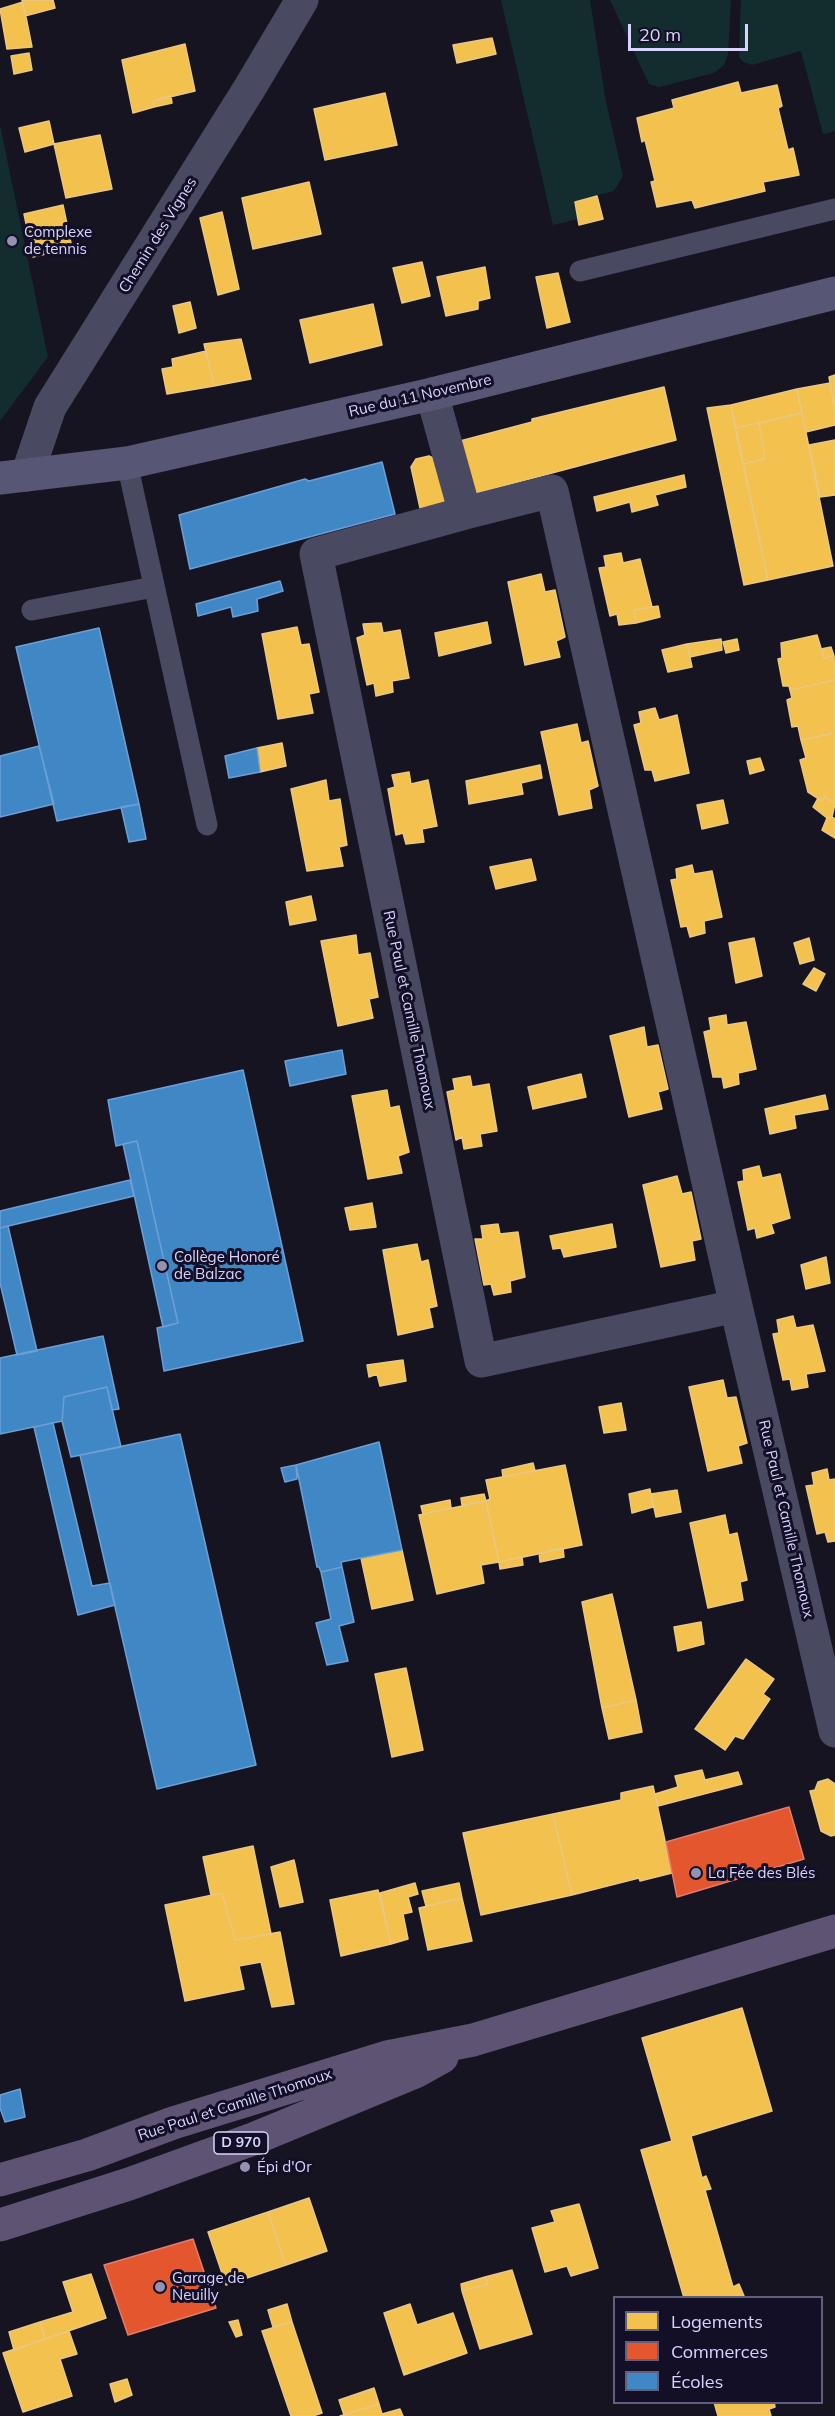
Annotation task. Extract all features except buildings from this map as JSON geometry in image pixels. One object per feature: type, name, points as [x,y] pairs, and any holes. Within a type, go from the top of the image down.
[{"type":"main road","name":"Rue Paul et Camille Thomoux","points":[[0,2180],[87,2155],[173,2123],[387,2057],[473,2040],[835,1931]]},
{"type":"main road","name":"Rue Paul et Camille Thomoux","points":[[0,2225],[129,2184],[253,2139],[415,2072],[473,2040]]},
{"type":"street","name":"Chemin des Vignes","points":[[14,476],[50,407],[302,0]]},
{"type":"street","name":"Rue du 11 Novembre","points":[[14,476],[127,463],[432,394],[835,293]]},
{"type":"street","points":[[432,394],[465,513]]},
{"type":"street","name":"Rue Paul et Camille Thomoux","points":[[736,1306],[481,1361],[316,554],[552,491],[736,1306],[835,1731]]},
{"type":"lane","points":[[580,271],[835,209]]},
{"type":"lane","points":[[127,463],[207,825]]},
{"type":"lane","points":[[32,610],[154,587]]},
{"type":"green space","points":[[501,0],[590,0],[606,102],[623,176],[614,191],[574,201],[579,219],[553,225]]},
{"type":"green space","points":[[610,0],[731,0],[728,54],[724,65],[714,73],[659,87],[649,84]]},
{"type":"green space","points":[[741,0],[835,0],[835,131],[823,134],[801,51],[752,65],[739,57]]},
{"type":"green space","name":"Complexe de tennis","points":[[0,125],[48,357],[0,421]]},
{"type":"place","name":"Complexe de tennis","points":[[12,241]]},
{"type":"place","name":"Collège Honoré de Balzac","points":[[162,1266]]},
{"type":"place","name":"La Fée des Blés","points":[[696,1873]]},
{"type":"place","name":"Épi d'Or","points":[[245,2167]]},
{"type":"place","name":"Garage de Neuilly","points":[[160,2287]]}]
